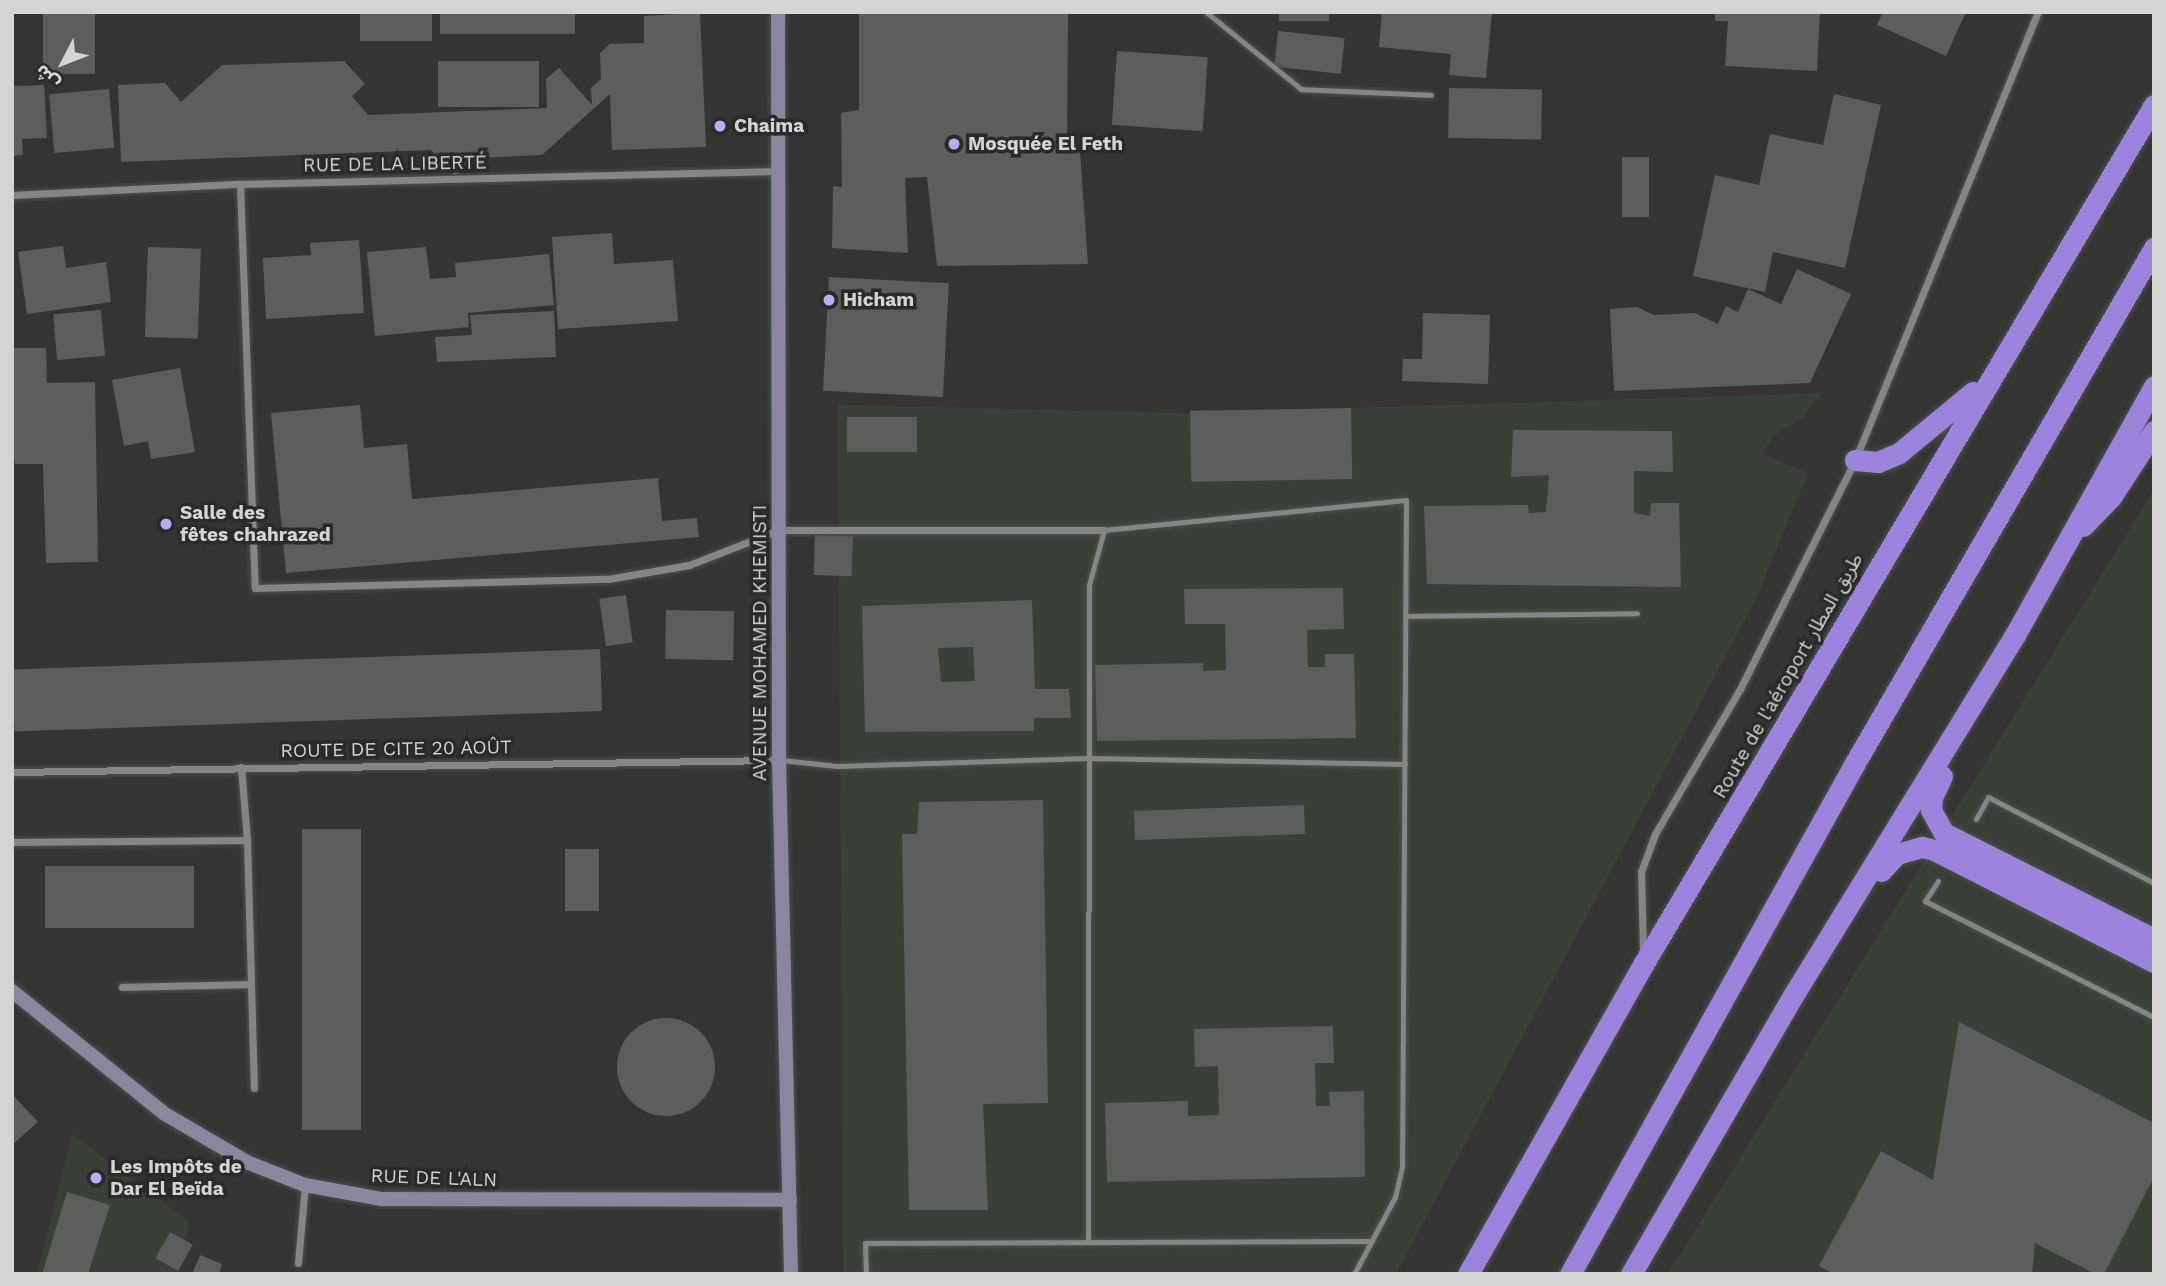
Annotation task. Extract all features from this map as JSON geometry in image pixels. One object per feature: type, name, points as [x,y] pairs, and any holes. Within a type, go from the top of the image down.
[{"type":"highway","name":"Route de l'aéroport طريق المطار","points":[[1468,1274],[1644,963],[1986,382],[2154,105]]},
{"type":"highway","points":[[1570,1274],[1855,762],[2154,248]]},
{"type":"highway","points":[[1855,460],[1878,462],[1899,453],[1986,382]]},
{"type":"highway","points":[[1631,1274],[1794,994],[2015,635],[2154,386]]},
{"type":"highway","points":[[2071,535],[2111,497],[2154,430]]},
{"type":"highway","points":[[2015,635],[2008,667],[1932,797],[1935,823],[1955,841],[2154,939]]},
{"type":"highway","points":[[1794,994],[1830,962],[1886,862],[1896,854],[1922,847],[2154,962]]},
{"type":"main road","name":"AVENUE MOHAMED KHEMISTI","points":[[778,12],[779,760],[791,1274]]},
{"type":"main road","name":"RUE DE L'ALN","points":[[12,991],[165,1114],[249,1163],[305,1185],[381,1199],[790,1200]]},
{"type":"street","points":[[1644,963],[1641,873],[1655,834],[1741,689],[1855,460],[2038,12]]},
{"type":"street","name":"RUE DE LA LIBERTÉ","points":[[12,195],[240,184],[778,171]]},
{"type":"street","points":[[240,184],[255,588],[608,579],[690,565],[779,530],[1104,530]]},
{"type":"street","name":"ROUTE DE CITE 20 AOÛT","points":[[12,772],[779,760]]},
{"type":"street","points":[[241,767],[247,841],[254,1088]]},
{"type":"street","points":[[12,842],[247,841]]},
{"type":"street","points":[[122,986],[251,984]]},
{"type":"street","points":[[298,1263],[305,1185]]},
{"type":"lane","points":[[1206,12],[1301,89],[1431,95]]},
{"type":"lane","points":[[1088,1242],[1089,585],[1104,530],[1406,500],[1402,1167],[1395,1197],[1354,1274]]},
{"type":"lane","points":[[1406,617],[1637,613]]},
{"type":"lane","points":[[779,760],[837,766],[1089,758],[1405,764]]},
{"type":"lane","points":[[1976,819],[1988,797],[2154,883]]},
{"type":"lane","points":[[1938,881],[1925,901],[2154,1017]]},
{"type":"lane","points":[[866,1274],[865,1243],[1371,1241]]},
{"type":"shaded area","points":[[1821,393],[1802,418],[1773,436],[1763,454],[1808,473],[1756,599],[1396,1274],[843,1274],[838,405],[1190,413]]},
{"type":"shaded area","points":[[2154,490],[2154,1274],[1668,1274]]},
{"type":"shaded area","name":"Les Impôts de Dar El Beïda","points":[[72,1134],[189,1221],[179,1274],[37,1274]]},
{"type":"building","points":[[43,12],[95,12],[95,74],[43,74]]},
{"type":"building","points":[[360,12],[432,12],[432,41],[360,41]]},
{"type":"building","points":[[440,12],[575,12],[575,34],[440,34]]},
{"type":"building","name":"Mosquée El Feth","points":[[859,12],[1068,12],[1067,154],[1080,152],[1088,264],[937,266],[927,177],[905,178],[908,253],[832,248],[833,186],[842,187],[841,113],[859,110]]},
{"type":"building","points":[[1279,12],[1329,12],[1329,21],[1279,21]]},
{"type":"building","points":[[1382,12],[1492,12],[1486,78],[1449,75],[1451,54],[1379,47]]},
{"type":"building","points":[[1715,12],[1820,12],[1817,71],[1725,66],[1728,21],[1715,21]]},
{"type":"building","points":[[1883,12],[1966,12],[1946,56],[1877,25]]},
{"type":"building","points":[[700,13],[706,147],[612,150],[610,94],[542,155],[476,158],[455,176],[431,150],[121,162],[118,85],[165,83],[181,102],[222,65],[344,61],[365,84],[352,96],[368,115],[547,108],[546,79],[559,68],[592,105],[591,88],[601,79],[600,53],[610,44],[644,43],[644,16]]},
{"type":"building","points":[[1278,31],[1345,38],[1341,74],[1274,67]]},
{"type":"building","points":[[1117,51],[1208,57],[1203,131],[1112,125]]},
{"type":"building","points":[[438,61],[539,61],[539,107],[438,107]]},
{"type":"building","points":[[44,85],[47,138],[22,139],[23,155],[12,156],[12,86]]},
{"type":"building","points":[[1449,88],[1542,90],[1541,140],[1448,138]]},
{"type":"building","points":[[109,89],[114,148],[54,153],[49,94]]},
{"type":"building","points":[[1834,94],[1881,105],[1845,268],[1773,252],[1765,292],[1693,276],[1715,175],[1759,185],[1770,134],[1823,145]]},
{"type":"building","points":[[1622,157],[1649,157],[1649,217],[1622,217]]},
{"type":"building","points":[[612,233],[614,264],[673,260],[678,321],[558,329],[552,237]]},
{"type":"building","points":[[359,240],[364,313],[266,319],[263,258],[311,255],[310,243]]},
{"type":"building","points":[[63,246],[66,268],[106,262],[111,302],[27,314],[18,252]]},
{"type":"building","points":[[148,247],[201,249],[198,339],[145,337]]},
{"type":"building","points":[[426,247],[430,279],[456,277],[455,263],[549,254],[554,305],[468,313],[469,327],[375,336],[367,252]]},
{"type":"building","points":[[1797,269],[1851,294],[1810,383],[1614,391],[1610,309],[1637,307],[1654,315],[1695,313],[1718,324],[1726,306],[1738,312],[1748,289],[1781,304]]},
{"type":"building","points":[[829,277],[949,283],[943,397],[823,391]]},
{"type":"building","points":[[101,310],[105,356],[57,360],[53,314]]},
{"type":"building","points":[[554,311],[556,357],[437,362],[435,337],[472,335],[470,315]]},
{"type":"building","points":[[1423,313],[1490,315],[1488,384],[1402,381],[1403,359],[1422,359]]},
{"type":"building","points":[[12,348],[46,348],[47,383],[95,382],[98,562],[46,563],[43,464],[15,464],[12,446]]},
{"type":"building","points":[[180,368],[195,452],[151,459],[148,441],[124,446],[112,380]]},
{"type":"building","points":[[360,405],[364,448],[407,444],[412,499],[658,478],[662,521],[697,518],[699,537],[286,573],[271,413]]},
{"type":"building","points":[[1351,408],[1352,479],[1191,482],[1190,411]]},
{"type":"building","points":[[847,417],[917,417],[917,452],[847,452]]},
{"type":"building","points":[[1513,430],[1672,431],[1673,472],[1634,471],[1634,513],[1650,516],[1651,503],[1679,503],[1681,587],[1427,584],[1424,506],[1528,505],[1529,513],[1546,512],[1549,475],[1511,477]]},
{"type":"building","points":[[815,535],[853,536],[852,576],[814,575]]},
{"type":"building","points":[[1343,588],[1344,629],[1307,630],[1308,667],[1325,667],[1325,654],[1354,654],[1356,738],[1097,741],[1095,665],[1203,663],[1203,671],[1226,670],[1225,624],[1185,624],[1184,589]]},
{"type":"building","points":[[626,595],[633,643],[606,646],[599,599]]},
{"type":"building","points":[[1032,600],[1035,689],[1069,689],[1071,718],[1034,718],[1034,731],[865,732],[862,606]],"holes":[[[973,647],[975,681],[941,682],[938,648]]]},
{"type":"building","points":[[666,610],[734,611],[733,660],[665,659]]},
{"type":"building","points":[[600,649],[602,711],[15,731],[12,670]]},
{"type":"building","points":[[1043,800],[1048,1103],[983,1104],[988,1210],[909,1210],[902,834],[917,834],[919,802]]},
{"type":"building","points":[[1304,805],[1305,834],[1135,840],[1134,811]]},
{"type":"building","points":[[302,829],[361,829],[361,1130],[302,1130]]},
{"type":"building","points":[[565,849],[599,849],[599,911],[565,911]]},
{"type":"building","points":[[45,866],[194,866],[194,928],[45,928]]},
{"type":"building","points":[[666,1018],[685,1022],[700,1033],[711,1048],[715,1067],[711,1086],[700,1101],[685,1112],[666,1116],[647,1112],[632,1101],[621,1086],[617,1067],[621,1048],[632,1033],[647,1022]]},
{"type":"building","points":[[1959,1022],[2154,1123],[2154,1177],[2104,1274],[2095,1274],[2035,1243],[2032,1274],[1834,1274],[1819,1266],[1881,1151],[1933,1180]]},
{"type":"building","points":[[1333,1026],[1334,1063],[1315,1063],[1316,1106],[1330,1106],[1329,1092],[1364,1091],[1365,1177],[1107,1182],[1105,1103],[1188,1101],[1188,1116],[1219,1115],[1218,1066],[1195,1067],[1194,1029]]},
{"type":"building","points":[[12,1094],[38,1122],[12,1145]]},
{"type":"building","points":[[67,1192],[110,1205],[88,1274],[42,1274]]},
{"type":"building","points":[[170,1232],[193,1245],[178,1271],[155,1258]]},
{"type":"building","points":[[200,1255],[222,1264],[219,1274],[192,1274]]},
{"type":"place","name":"Chaima","points":[[720,126]]},
{"type":"place","name":"Mosquée El Feth","points":[[954,144]]},
{"type":"place","name":"Hicham","points":[[829,300]]},
{"type":"place","name":"Salle des fêtes chahrazed","points":[[166,524]]},
{"type":"place","name":"Les Impôts de Dar El Beïda","points":[[96,1178]]}]
